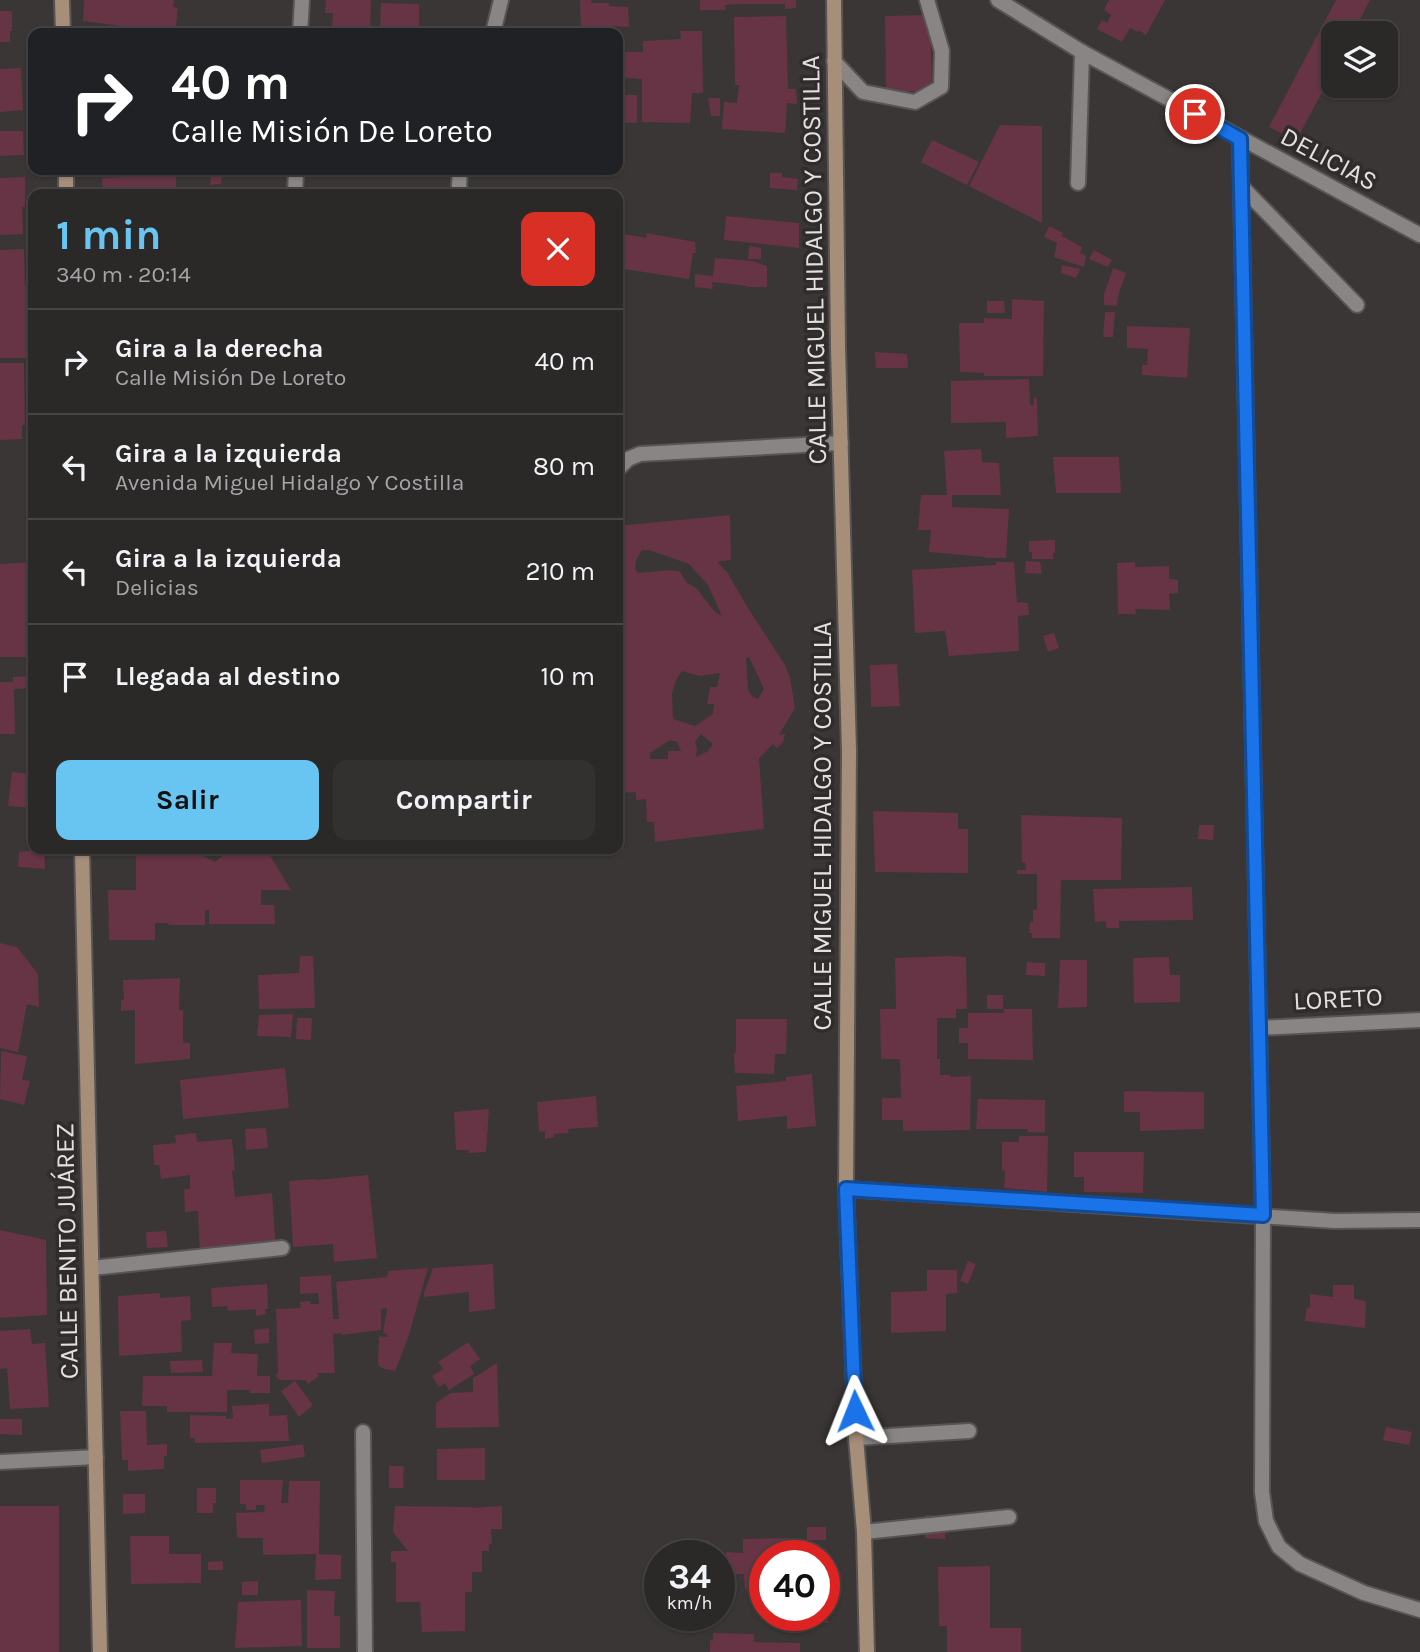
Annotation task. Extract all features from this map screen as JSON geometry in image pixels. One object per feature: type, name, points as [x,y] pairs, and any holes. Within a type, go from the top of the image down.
[{"type":"street","points":[[62,0],[63,28]]},
{"type":"street","points":[[300,28],[302,0]]},
{"type":"street","points":[[494,28],[501,0]]},
{"type":"street","name":"CALLE MIGUEL HIDALGO Y COSTILLA","points":[[834,0],[849,751],[846,1189],[856,1438],[864,1532],[867,1652]]},
{"type":"street","points":[[834,61],[863,92],[915,102],[941,87],[942,51],[927,0]]},
{"type":"street","name":"DELICIAS","points":[[998,0],[1082,52],[1420,235]]},
{"type":"street","points":[[1078,183],[1082,52]]},
{"type":"street","points":[[1240,139],[1263,1215],[1262,1492],[1266,1521],[1279,1547],[1300,1564],[1364,1593],[1420,1610]]},
{"type":"street","points":[[1241,186],[1357,305]]},
{"type":"street","points":[[623,464],[640,454],[841,443]]},
{"type":"street","name":"CALLE BENITO JUÁREZ","points":[[82,854],[100,1652]]},
{"type":"street","name":"LORETO","points":[[1259,1028],[1420,1020]]},
{"type":"street","points":[[846,1189],[1335,1221],[1420,1220]]},
{"type":"street","points":[[92,1268],[282,1248]]},
{"type":"street","points":[[363,1432],[365,1652]]},
{"type":"street","points":[[856,1438],[969,1432]]},
{"type":"street","points":[[0,1462],[96,1457]]},
{"type":"street","points":[[864,1532],[1009,1517]]},
{"type":"building","points":[[84,0],[174,0],[173,7],[178,8],[176,28],[137,28],[83,21]]},
{"type":"building","points":[[326,0],[371,0],[370,28],[332,28],[333,13],[325,13]]},
{"type":"building","points":[[580,0],[628,7],[629,27],[581,28]]},
{"type":"building","points":[[700,0],[796,0],[796,8],[785,9],[785,4],[744,4],[725,5],[726,10],[700,10]]},
{"type":"building","points":[[1109,0],[1165,0],[1146,35],[1130,28],[1122,42],[1097,29],[1102,20],[1107,23],[1111,15],[1104,10]]},
{"type":"building","points":[[1336,0],[1370,0],[1359,21],[1325,21]]},
{"type":"building","points":[[381,3],[419,4],[419,28],[380,28]]},
{"type":"building","points":[[0,11],[12,11],[10,42],[0,42]]},
{"type":"building","points":[[930,15],[932,91],[886,92],[885,16]]},
{"type":"building","points":[[786,16],[788,89],[796,89],[797,104],[787,103],[785,133],[722,129],[724,102],[737,103],[739,85],[735,85],[734,17]]},
{"type":"building","points":[[1321,28],[1321,94],[1296,141],[1269,127]]},
{"type":"building","points":[[680,31],[702,31],[703,93],[692,93],[690,123],[642,122],[642,79],[623,77],[623,52],[643,52],[643,41],[681,39]]},
{"type":"building","points":[[21,68],[23,110],[0,112],[0,69]]},
{"type":"building","points":[[623,95],[637,95],[637,123],[623,122]]},
{"type":"building","points":[[708,98],[720,98],[720,116],[711,116]]},
{"type":"building","points":[[1000,125],[1042,126],[1042,223],[969,186]]},
{"type":"building","points":[[0,131],[23,131],[24,155],[0,156]]},
{"type":"building","points":[[932,140],[979,162],[967,185],[921,162]]},
{"type":"building","points":[[770,173],[782,173],[782,177],[798,179],[797,190],[770,188]]},
{"type":"building","points":[[176,175],[176,189],[103,189],[102,178]]},
{"type":"building","points":[[211,175],[222,175],[221,184],[210,185]]},
{"type":"building","points":[[25,177],[23,234],[0,235],[0,178]]},
{"type":"building","points":[[726,216],[799,223],[799,248],[724,240]]},
{"type":"building","points":[[1049,226],[1082,247],[1080,253],[1086,256],[1084,267],[1054,257],[1057,243],[1044,237]]},
{"type":"building","points":[[647,233],[695,242],[696,253],[693,253],[689,279],[623,269],[623,234],[646,238]]},
{"type":"building","points":[[749,246],[761,248],[761,259],[748,259]]},
{"type":"building","points":[[24,249],[28,358],[0,358],[0,250]]},
{"type":"building","points":[[1094,250],[1112,260],[1108,267],[1089,259]]},
{"type":"building","points":[[715,258],[753,261],[767,266],[767,287],[712,282],[713,289],[695,287],[695,274],[713,276]]},
{"type":"building","points":[[1062,265],[1080,269],[1076,278],[1061,273]]},
{"type":"building","points":[[1113,268],[1126,273],[1117,306],[1104,305],[1104,294]]},
{"type":"building","points":[[1012,299],[1044,301],[1043,376],[984,376],[984,373],[960,372],[959,323],[984,323],[984,318],[1012,319]]},
{"type":"building","points":[[987,301],[1004,301],[1005,313],[987,313]]},
{"type":"building","points":[[1105,312],[1115,312],[1113,337],[1103,337]]},
{"type":"building","points":[[1127,326],[1190,328],[1187,378],[1142,375],[1142,365],[1147,365],[1148,349],[1127,348]]},
{"type":"building","points":[[875,352],[907,354],[908,368],[876,368]]},
{"type":"building","points":[[0,363],[24,363],[25,425],[22,425],[22,439],[0,440]]},
{"type":"building","points":[[1029,379],[1030,405],[1034,405],[1034,398],[1037,398],[1038,436],[1006,438],[1006,422],[951,423],[951,381]]},
{"type":"building","points":[[981,449],[982,462],[999,463],[1001,495],[952,495],[952,507],[1009,509],[1006,558],[929,552],[931,530],[918,530],[921,495],[947,495],[944,451]]},
{"type":"building","points":[[1053,457],[1119,457],[1121,493],[1056,493]]},
{"type":"building","points":[[730,515],[731,560],[717,562],[727,572],[785,665],[795,708],[779,735],[785,734],[783,742],[777,748],[773,744],[759,758],[764,829],[655,842],[654,822],[647,822],[646,799],[636,800],[636,792],[623,793],[623,526]],"holes":[[[642,550],[689,564],[708,585],[722,616],[715,612],[696,588],[686,582],[680,572],[671,570],[638,573],[635,569],[636,560]],[[749,657],[764,689],[758,699],[748,690],[746,658]],[[682,671],[700,676],[720,673],[717,687],[710,687],[707,704],[714,704],[713,714],[695,726],[673,719],[672,693]],[[701,734],[713,744],[708,751],[696,757],[695,742]],[[670,740],[677,742],[681,751],[668,751],[668,759],[650,759],[650,753]]]},
{"type":"building","points":[[1055,540],[1053,559],[1032,559],[1029,541]]},
{"type":"building","points":[[1026,561],[1040,562],[1042,574],[1025,573]]},
{"type":"building","points":[[28,562],[28,657],[0,657],[0,564]]},
{"type":"building","points":[[996,562],[1014,562],[1017,602],[1028,603],[1029,615],[1018,616],[1019,651],[949,656],[945,631],[915,633],[912,570],[996,565]]},
{"type":"building","points":[[1135,562],[1135,567],[1169,566],[1169,579],[1178,580],[1178,593],[1169,594],[1170,610],[1135,609],[1136,614],[1118,614],[1117,563]]},
{"type":"building","points":[[1054,633],[1059,648],[1048,652],[1043,636]]},
{"type":"building","points":[[897,664],[900,706],[871,707],[870,665]]},
{"type":"building","points":[[28,676],[28,688],[14,689],[15,734],[0,734],[0,682],[13,682],[13,677]]},
{"type":"building","points":[[12,772],[28,774],[28,808],[8,806]]},
{"type":"building","points":[[873,811],[958,813],[958,829],[968,829],[968,873],[875,872]]},
{"type":"building","points":[[1021,815],[1122,818],[1121,880],[1061,880],[1060,938],[1032,938],[1032,933],[1029,933],[1033,910],[1037,910],[1037,874],[1017,874],[1017,870],[1026,870],[1025,862],[1022,863]]},
{"type":"building","points":[[1199,825],[1214,825],[1213,840],[1198,839]]},
{"type":"building","points":[[19,852],[44,854],[45,869],[18,867]]},
{"type":"building","points":[[136,854],[198,854],[215,862],[225,854],[269,854],[291,890],[261,890],[261,905],[274,905],[275,924],[209,924],[209,910],[205,910],[205,925],[155,923],[155,940],[109,940],[108,890],[136,890]]},
{"type":"building","points":[[1192,887],[1193,920],[1119,921],[1119,928],[1106,928],[1106,921],[1095,922],[1093,889]]},
{"type":"building","points":[[0,943],[17,947],[38,974],[39,1007],[27,1004],[18,1052],[0,1048]]},
{"type":"building","points":[[300,956],[313,956],[315,1008],[259,1009],[258,975],[299,973]]},
{"type":"building","points":[[966,957],[967,1009],[956,1009],[956,1018],[937,1018],[937,1059],[940,1059],[940,1075],[971,1076],[970,1130],[903,1131],[903,1120],[882,1120],[882,1098],[901,1098],[900,1059],[881,1059],[880,1009],[896,1009],[895,958]]},
{"type":"building","points":[[1169,957],[1170,975],[1180,975],[1180,1002],[1134,1003],[1133,958]]},
{"type":"building","points":[[1060,960],[1087,960],[1087,1007],[1058,1008]]},
{"type":"building","points":[[1027,962],[1045,963],[1045,976],[1026,975]]},
{"type":"building","points":[[180,978],[179,1010],[183,1010],[183,1043],[190,1043],[190,1059],[135,1064],[135,1010],[121,1011],[121,1000],[124,999],[123,980]]},
{"type":"building","points":[[987,995],[1003,995],[1003,1009],[987,1009]]},
{"type":"building","points":[[1004,1009],[1032,1009],[1033,1060],[968,1059],[968,1043],[959,1043],[959,1028],[968,1028],[968,1013],[1004,1013]]},
{"type":"building","points":[[293,1014],[291,1037],[257,1036],[259,1015]]},
{"type":"building","points":[[297,1018],[312,1018],[311,1040],[296,1039]]},
{"type":"building","points":[[736,1019],[787,1019],[786,1054],[775,1054],[774,1074],[735,1073]]},
{"type":"building","points":[[1,1051],[27,1056],[22,1080],[30,1081],[24,1105],[0,1099]]},
{"type":"building","points":[[285,1068],[289,1108],[183,1119],[180,1080]]},
{"type":"building","points":[[812,1074],[816,1126],[787,1129],[787,1116],[738,1121],[736,1086],[786,1081],[786,1077]]},
{"type":"building","points":[[1124,1091],[1204,1092],[1204,1129],[1140,1131],[1140,1112],[1124,1112]]},
{"type":"building","points":[[596,1096],[598,1127],[568,1129],[569,1133],[553,1134],[555,1137],[545,1139],[545,1131],[539,1132],[537,1102]]},
{"type":"building","points":[[978,1099],[1045,1100],[1045,1133],[1027,1132],[1028,1129],[976,1129]]},
{"type":"building","points":[[489,1109],[486,1152],[469,1153],[469,1150],[456,1150],[454,1112]]},
{"type":"building","points":[[266,1128],[268,1148],[246,1150],[245,1129]]},
{"type":"building","points":[[196,1133],[197,1142],[232,1139],[235,1197],[272,1193],[276,1250],[200,1256],[198,1211],[185,1212],[184,1189],[190,1189],[190,1175],[161,1179],[159,1165],[154,1165],[153,1145],[176,1143],[175,1135]]},
{"type":"building","points":[[1019,1136],[1048,1136],[1047,1192],[1004,1188],[1002,1142],[1019,1142]]},
{"type":"building","points":[[1074,1152],[1144,1152],[1143,1193],[1084,1192],[1084,1177],[1074,1177]]},
{"type":"building","points":[[368,1175],[377,1258],[334,1262],[333,1244],[293,1247],[289,1181]]},
{"type":"building","points":[[0,1230],[46,1240],[47,1315],[0,1318]]},
{"type":"building","points":[[166,1231],[168,1247],[147,1248],[146,1232]]},
{"type":"building","points":[[968,1261],[976,1264],[968,1284],[960,1281]]},
{"type":"building","points":[[493,1264],[495,1309],[469,1312],[469,1292],[424,1297],[433,1268]]},
{"type":"building","points":[[428,1268],[408,1338],[395,1371],[384,1369],[378,1362],[379,1336],[387,1337],[387,1334],[383,1333],[387,1308],[381,1309],[381,1330],[333,1334],[335,1373],[317,1373],[319,1376],[308,1384],[306,1380],[280,1380],[275,1376],[278,1373],[276,1309],[301,1308],[300,1302],[319,1304],[318,1293],[300,1294],[300,1277],[331,1275],[333,1319],[339,1319],[336,1282],[387,1277],[388,1271]]},
{"type":"building","points":[[927,1270],[957,1270],[957,1293],[946,1294],[946,1331],[891,1333],[891,1292],[927,1291]]},
{"type":"building","points":[[267,1284],[266,1314],[256,1316],[256,1309],[228,1311],[227,1306],[212,1307],[211,1288]]},
{"type":"building","points":[[1333,1285],[1354,1285],[1354,1299],[1366,1301],[1365,1328],[1305,1321],[1307,1307],[1310,1308],[1310,1294],[1333,1297]]},
{"type":"building","points":[[160,1293],[160,1298],[190,1296],[191,1320],[181,1321],[182,1352],[119,1356],[118,1296]]},
{"type":"building","points":[[269,1328],[269,1343],[255,1344],[254,1330]]},
{"type":"building","points":[[30,1329],[32,1344],[45,1343],[49,1407],[10,1409],[7,1368],[0,1369],[0,1331]]},
{"type":"building","points":[[468,1342],[480,1359],[470,1366],[474,1374],[449,1390],[445,1383],[439,1387],[432,1376],[443,1369],[438,1362]]},
{"type":"building","points":[[214,1343],[232,1343],[231,1353],[258,1354],[257,1376],[270,1376],[270,1393],[227,1390],[227,1412],[167,1412],[167,1406],[142,1406],[143,1376],[212,1376]]},
{"type":"building","points":[[202,1360],[203,1372],[171,1373],[170,1361]]},
{"type":"building","points":[[497,1363],[499,1427],[436,1428],[436,1403],[451,1393],[473,1392],[473,1378]]},
{"type":"building","points":[[295,1381],[313,1405],[299,1417],[281,1391]]},
{"type":"building","points":[[269,1404],[269,1416],[287,1415],[289,1441],[195,1443],[195,1438],[190,1438],[190,1415],[226,1416],[226,1419],[233,1418],[232,1406]]},
{"type":"building","points":[[120,1411],[146,1411],[147,1445],[167,1444],[164,1469],[128,1471],[128,1460],[122,1460]]},
{"type":"building","points":[[0,1419],[22,1419],[22,1435],[0,1434]]},
{"type":"building","points":[[1386,1427],[1412,1432],[1409,1445],[1383,1440]]},
{"type":"building","points":[[303,1444],[305,1457],[262,1463],[260,1450]]},
{"type":"building","points":[[485,1448],[485,1480],[437,1480],[437,1449]]},
{"type":"building","points":[[389,1466],[404,1466],[403,1488],[389,1488]]},
{"type":"building","points":[[240,1480],[283,1480],[281,1503],[288,1503],[289,1481],[320,1481],[319,1554],[341,1555],[341,1579],[315,1580],[316,1554],[263,1555],[263,1538],[237,1538],[236,1513],[264,1512],[265,1505],[256,1505],[256,1510],[246,1510],[246,1504],[240,1504]]},
{"type":"building","points":[[197,1488],[216,1488],[213,1513],[197,1513]]},
{"type":"building","points":[[123,1494],[145,1494],[145,1513],[123,1514]]},
{"type":"building","points":[[0,1506],[59,1506],[59,1652],[0,1652]]},
{"type":"building","points":[[395,1506],[502,1506],[502,1529],[491,1529],[492,1544],[489,1544],[489,1551],[482,1551],[482,1572],[472,1572],[472,1592],[465,1592],[465,1631],[422,1632],[420,1602],[396,1602],[396,1562],[391,1562],[391,1551],[408,1551],[393,1532]]},
{"type":"building","points":[[926,1515],[945,1516],[945,1539],[925,1538]]},
{"type":"building","points":[[807,1527],[826,1527],[826,1540],[807,1540]]},
{"type":"building","points":[[130,1536],[169,1536],[169,1554],[201,1554],[201,1583],[131,1584]]},
{"type":"building","points":[[788,1538],[749,1540],[749,1589],[745,1589],[744,1574],[735,1574],[735,1553],[743,1553],[743,1539]]},
{"type":"building","points":[[223,1561],[223,1570],[208,1570],[208,1562]]},
{"type":"building","points":[[990,1566],[990,1628],[1021,1628],[1021,1652],[947,1652],[947,1626],[939,1626],[938,1567]]},
{"type":"building","points":[[258,1581],[258,1595],[242,1595],[242,1582]]},
{"type":"building","points":[[307,1590],[335,1591],[334,1616],[340,1616],[340,1648],[307,1648]]},
{"type":"building","points":[[301,1600],[302,1646],[235,1648],[238,1602]]},
{"type":"building","points":[[713,1633],[754,1634],[754,1642],[800,1643],[800,1652],[710,1652]]},
{"type":"route","points":[[855,1411],[846,1189],[1263,1215],[1240,139],[1195,114]]}]
